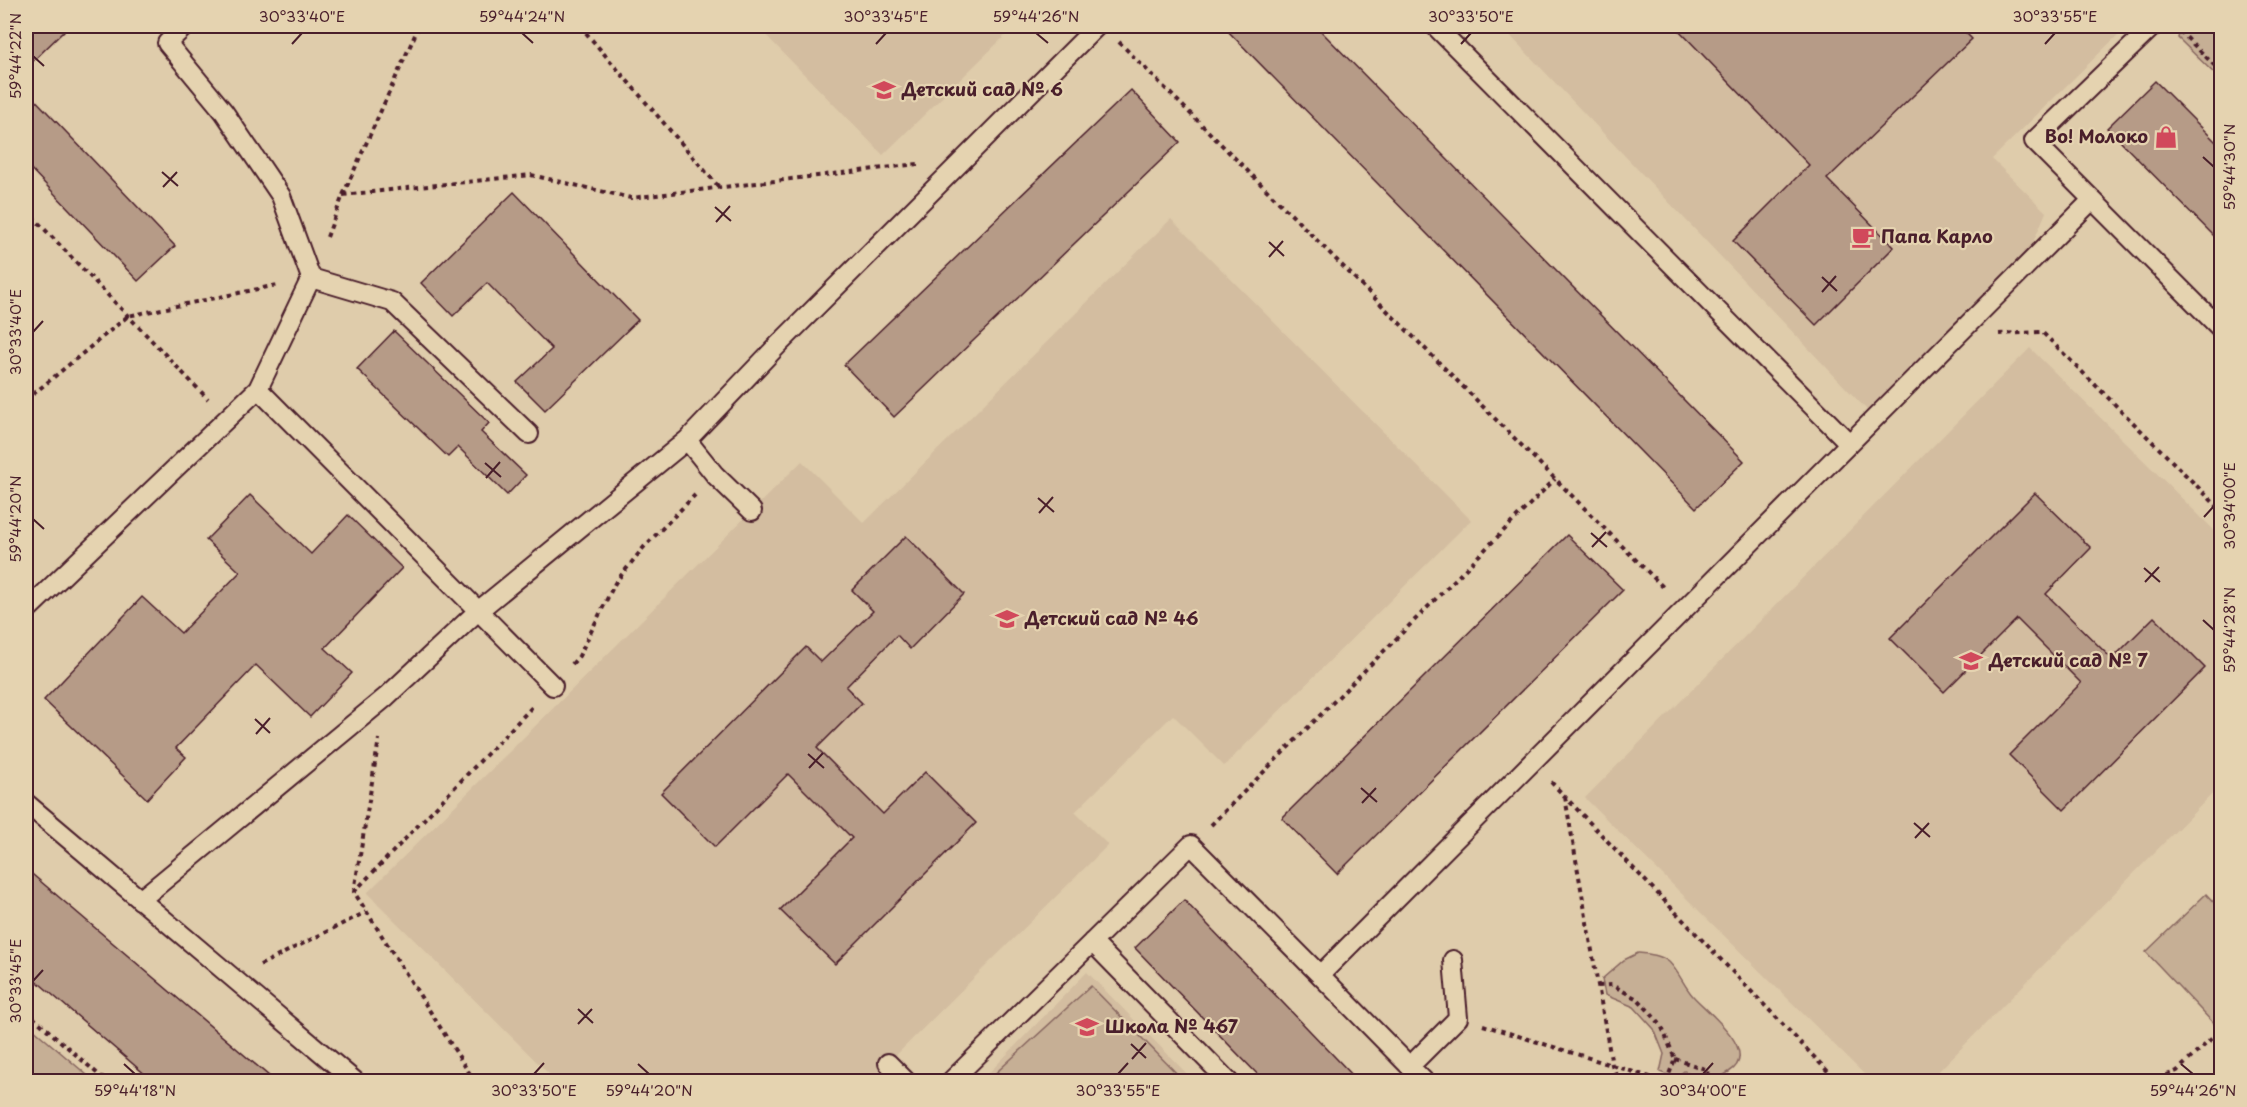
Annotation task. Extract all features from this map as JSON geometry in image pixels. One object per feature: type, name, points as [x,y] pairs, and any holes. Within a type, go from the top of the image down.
[{"type":"lane","points":[[26,610],[258,389],[311,278],[281,196],[224,112],[167,43],[185,26]]},
{"type":"lane","points":[[1435,26],[1849,443]]},
{"type":"lane","points":[[2146,28],[2034,141],[2222,330]]},
{"type":"lane","points":[[140,900],[387,697],[478,611],[687,440],[964,158],[1104,30]]},
{"type":"lane","points":[[1320,975],[2092,200]]},
{"type":"lane","points":[[311,278],[392,302],[529,434]]},
{"type":"lane","points":[[258,389],[553,686]]},
{"type":"lane","points":[[687,440],[715,475],[752,511]]},
{"type":"lane","points":[[26,803],[356,1082]]},
{"type":"lane","points":[[950,1082],[1191,845],[1425,1082]]},
{"type":"lane","points":[[1092,942],[1229,1082]]},
{"type":"lane","points":[[1410,1066],[1458,1018],[1453,960]]},
{"type":"lane","points":[[888,1063],[907,1082]]},
{"type":"path","points":[[26,400],[128,316],[311,278],[343,195],[419,26]]},
{"type":"path","points":[[580,26],[719,187]]},
{"type":"path","points":[[2175,26],[2222,73]]},
{"type":"path","points":[[1104,30],[1685,608]]},
{"type":"path","points":[[343,195],[531,175],[631,198],[964,158]]},
{"type":"path","points":[[26,210],[227,419]]},
{"type":"path","points":[[26,229],[35,220]]},
{"type":"path","points":[[1956,336],[2042,332],[2222,511]]},
{"type":"path","points":[[354,892],[553,686],[579,656],[615,583],[644,547],[715,475]]},
{"type":"path","points":[[1191,845],[1555,479]]},
{"type":"path","points":[[387,697],[354,892],[475,1082]]},
{"type":"path","points":[[1531,762],[1838,1082]]},
{"type":"path","points":[[1565,796],[1612,1065],[1619,1082]]},
{"type":"path","points":[[233,978],[366,912]]},
{"type":"path","points":[[1458,1018],[1666,1082],[1675,1059],[1661,1025],[1639,1000],[1612,985],[1598,986]]},
{"type":"path","points":[[26,1011],[107,1082]]},
{"type":"path","points":[[2150,1082],[2177,1071],[2222,1029]]},
{"type":"path","points":[[1675,1059],[1708,1070],[1705,1082]]},
{"type":"shaded area","name":"Детский сад № 6","points":[[757,26],[1015,26],[883,155]]},
{"type":"shaded area","points":[[1501,26],[2127,26],[1992,159],[2046,212],[2032,245],[1867,410]]},
{"type":"shaded area","points":[[2181,26],[2221,26],[2221,80],[2178,38]]},
{"type":"shaded area","name":"Детский сад № 46","points":[[1171,219],[1471,520],[1224,766],[1173,715],[1075,812],[1108,845],[870,1081],[556,1081],[367,893],[802,461],[864,523]]},
{"type":"shaded area","name":"Детский сад № 7","points":[[2030,348],[2221,537],[2221,785],[1929,1081],[1871,1081],[1585,798]]},
{"type":"shaded area","points":[[2206,894],[2221,910],[2222,1023],[2217,1027],[2146,952]]},
{"type":"shaded area","points":[[1638,953],[1659,956],[1669,962],[1693,996],[1728,1032],[1736,1043],[1739,1054],[1737,1064],[1729,1072],[1713,1080],[1695,1081],[1690,1073],[1684,1071],[1675,1078],[1660,1072],[1664,1054],[1654,1029],[1634,1007],[1605,995],[1602,979],[1624,960]]},
{"type":"shaded area","name":"Школа № 467","points":[[1087,972],[1194,1081],[980,1082]]},
{"type":"shaded area","name":"Школа № 467","points":[[1091,986],[1184,1081],[987,1081]]},
{"type":"shaded area","points":[[26,1023],[94,1081],[26,1081]]},
{"type":"building","points":[[26,26],[61,26],[65,30],[26,68]]},
{"type":"building","points":[[1223,26],[1316,26],[1744,461],[1696,508]]},
{"type":"building","points":[[1675,26],[1959,26],[1972,39],[1827,179],[1894,247],[1816,325],[1733,241],[1809,165]]},
{"type":"building","points":[[2155,81],[2222,148],[2222,244],[2107,128]]},
{"type":"building","points":[[26,90],[175,246],[138,281],[26,164]]},
{"type":"building","points":[[1131,90],[1180,142],[894,417],[844,365]]},
{"type":"building","points":[[514,192],[638,320],[545,410],[517,382],[552,349],[487,283],[453,316],[421,283]]},
{"type":"building","points":[[394,331],[489,423],[481,432],[526,475],[507,495],[458,447],[448,457],[357,369]]},
{"type":"building","points":[[2035,493],[2091,548],[2046,594],[2112,659],[2154,617],[2205,668],[2064,810],[2009,755],[2081,683],[2017,619],[1944,692],[1890,638]]},
{"type":"building","points":[[250,495],[311,554],[348,515],[402,568],[325,648],[352,673],[310,717],[256,665],[176,748],[186,757],[147,799],[44,700],[142,597],[181,633],[240,572],[206,540]]},
{"type":"building","points":[[1567,535],[1623,590],[1337,874],[1282,818]]},
{"type":"building","points":[[906,536],[964,594],[910,649],[897,635],[846,687],[862,703],[817,748],[883,814],[925,772],[976,823],[835,964],[780,910],[852,838],[788,774],[715,847],[661,793],[806,647],[821,662],[873,611],[852,590]]},
{"type":"building","points":[[26,869],[276,1082],[154,1082],[26,972]]},
{"type":"building","points":[[1184,900],[1359,1082],[1265,1082],[1135,948]]},
{"type":"place","name":"Детский сад № 6","points":[[884,90]]},
{"type":"place","name":"Во! Молоко","points":[[2166,137]]},
{"type":"place","name":"Папа Карло","points":[[1863,237]]},
{"type":"place","name":"Детский сад № 46","points":[[1007,619]]},
{"type":"place","name":"Детский сад № 7","points":[[1971,661]]},
{"type":"place","name":"Школа № 467","points":[[1087,1027]]}]
